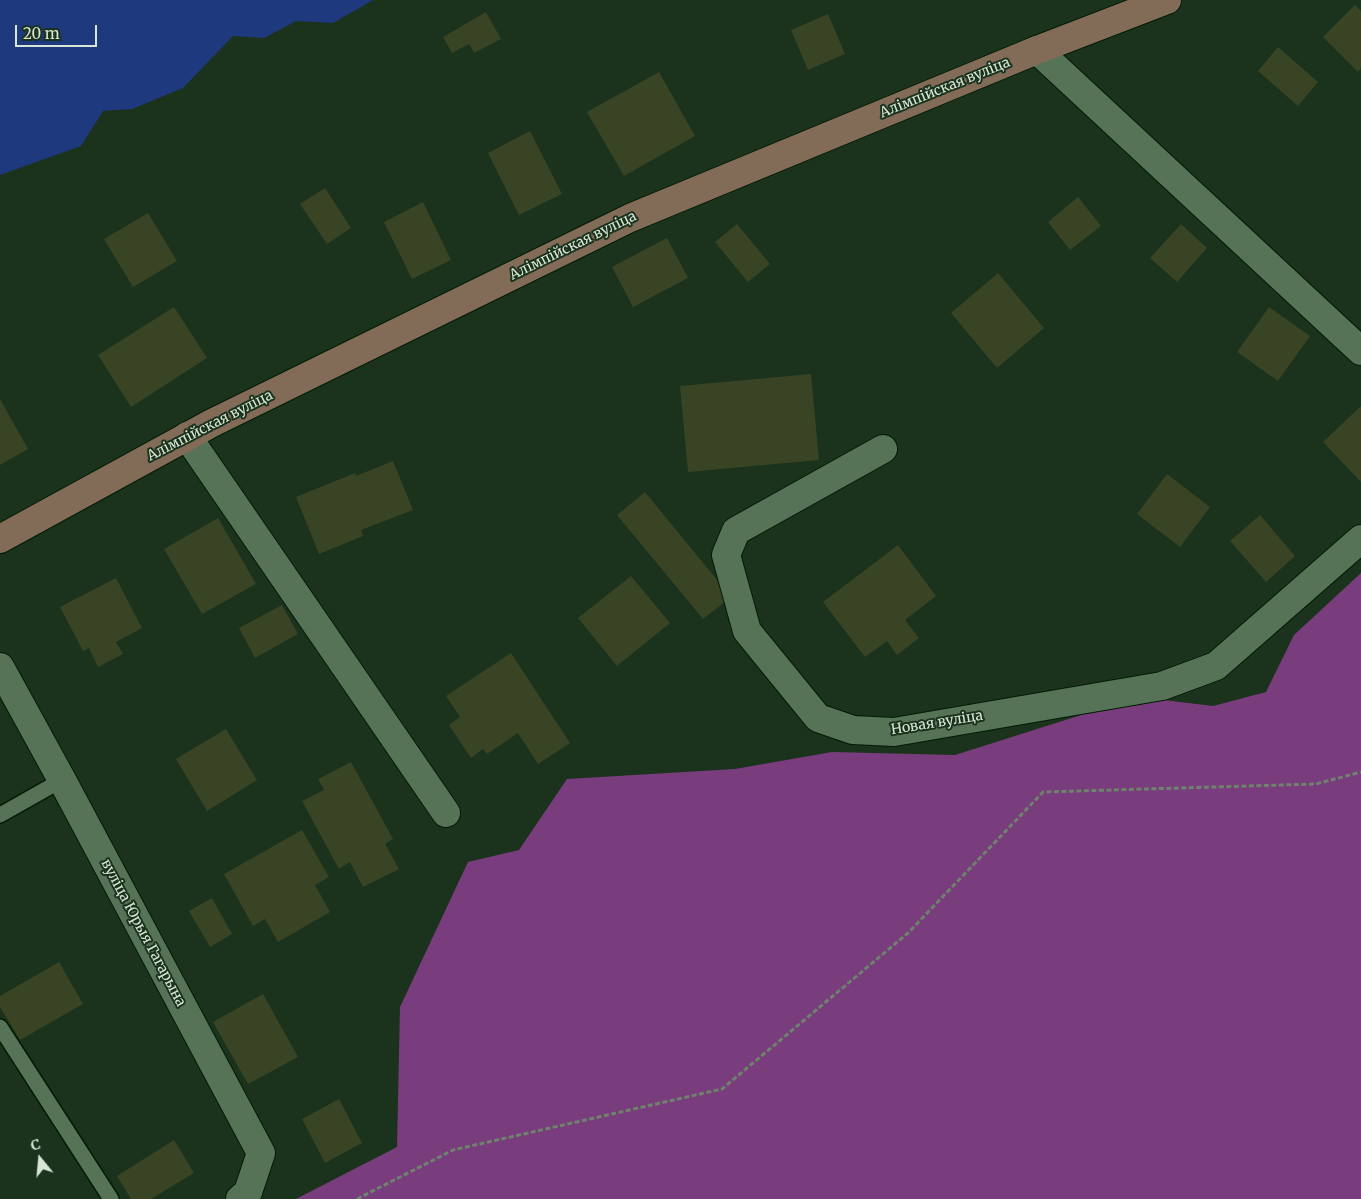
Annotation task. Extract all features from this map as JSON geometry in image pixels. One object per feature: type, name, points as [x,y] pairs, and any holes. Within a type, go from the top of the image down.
[{"type":"street","name":"Алімпійская вуліца","points":[[0,539],[187,436],[630,218],[1037,50],[1124,7],[1167,0]]},
{"type":"street","points":[[1037,50],[1361,351]]},
{"type":"street","points":[[187,436],[446,813]]},
{"type":"street","name":"Новая вуліца","points":[[883,449],[736,531],[726,555],[747,631],[818,718],[853,730],[894,732],[1162,686],[1216,666],[1361,539]]},
{"type":"street","name":"вуліца Юрыя Гагарына","points":[[0,667],[261,1154],[248,1192],[240,1199]]},
{"type":"lane","points":[[0,815],[62,780]]},
{"type":"lane","points":[[0,1027],[111,1199]]},
{"type":"path","points":[[357,1199],[453,1150],[722,1089],[908,933],[1043,792],[1316,784],[1361,772]]},
{"type":"shaded area","points":[[1361,573],[1361,1199],[296,1199],[397,1147],[400,1007],[468,862],[519,850],[567,779],[735,769],[832,752],[955,755],[1138,697],[1213,706],[1266,692],[1294,635]]},
{"type":"water","points":[[0,0],[373,0],[333,23],[296,21],[264,38],[233,36],[183,88],[132,109],[103,111],[81,146],[0,175]]},
{"type":"building","points":[[1355,5],[1361,11],[1361,68],[1358,72],[1323,37]]},
{"type":"building","points":[[486,12],[501,39],[474,53],[469,44],[452,53],[443,37]]},
{"type":"building","points":[[828,14],[845,54],[808,70],[791,30]]},
{"type":"building","points":[[1278,47],[1318,82],[1298,106],[1258,71]]},
{"type":"building","points":[[659,72],[695,136],[624,176],[587,112]]},
{"type":"building","points":[[530,131],[562,194],[519,215],[488,153]]},
{"type":"building","points":[[325,188],[351,228],[327,244],[300,204]]},
{"type":"building","points":[[1078,197],[1101,226],[1070,250],[1048,222]]},
{"type":"building","points":[[423,202],[451,260],[412,279],[384,222]]},
{"type":"building","points":[[148,213],[177,261],[133,287],[104,239]]},
{"type":"building","points":[[737,224],[770,264],[748,282],[715,242]]},
{"type":"building","points":[[1181,224],[1207,248],[1177,282],[1150,258]]},
{"type":"building","points":[[667,238],[688,278],[633,307],[612,267]]},
{"type":"building","points":[[998,273],[1044,328],[997,368],[951,313]]},
{"type":"building","points":[[174,307],[207,358],[131,407],[98,355]]},
{"type":"building","points":[[1269,307],[1310,336],[1278,381],[1237,352]]},
{"type":"building","points":[[811,374],[819,460],[688,472],[680,386]]},
{"type":"building","points":[[0,399],[28,449],[0,465]]},
{"type":"building","points":[[1361,406],[1361,482],[1323,442]]},
{"type":"building","points":[[393,461],[413,510],[361,530],[363,536],[319,554],[296,497],[355,473],[356,476]]},
{"type":"building","points":[[1167,474],[1210,507],[1180,547],[1137,514]]},
{"type":"building","points":[[645,492],[731,597],[703,619],[617,515]]},
{"type":"building","points":[[1260,515],[1295,556],[1266,582],[1230,541]]},
{"type":"building","points":[[218,518],[256,584],[202,614],[164,549]]},
{"type":"building","points":[[898,545],[936,596],[905,620],[919,638],[897,655],[887,641],[865,657],[823,602]]},
{"type":"building","points":[[631,576],[670,623],[617,666],[578,618]]},
{"type":"building","points":[[116,578],[142,628],[116,642],[123,654],[98,667],[89,648],[83,651],[60,607]]},
{"type":"building","points":[[282,605],[298,634],[255,658],[239,628]]},
{"type":"building","points":[[511,653],[570,743],[538,764],[518,733],[487,754],[483,749],[471,758],[449,725],[460,717],[446,696]]},
{"type":"building","points":[[226,729],[257,780],[207,811],[176,759]]},
{"type":"building","points":[[351,762],[393,839],[385,844],[399,869],[363,887],[350,862],[339,869],[302,801],[324,790],[318,779]]},
{"type":"building","points":[[302,830],[329,877],[315,885],[330,912],[278,942],[265,919],[253,926],[224,874]]},
{"type":"building","points":[[212,898],[232,934],[210,947],[189,911]]},
{"type":"building","points":[[59,962],[83,1004],[20,1040],[0,1007],[0,996]]},
{"type":"building","points":[[263,994],[298,1057],[248,1084],[213,1022]]},
{"type":"building","points":[[339,1099],[362,1143],[325,1163],[302,1119]]},
{"type":"building","points":[[174,1140],[194,1173],[151,1199],[131,1199],[117,1176]]}]
